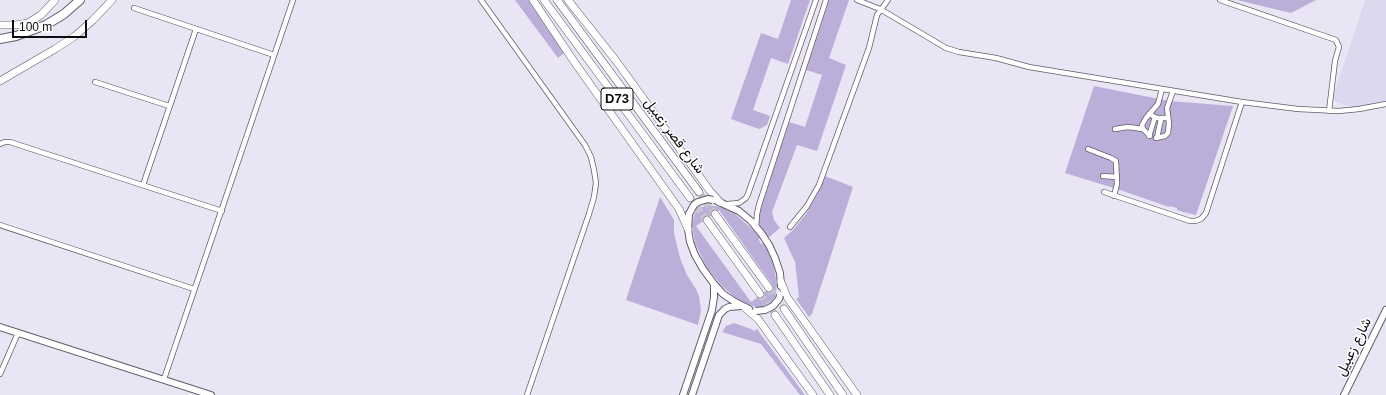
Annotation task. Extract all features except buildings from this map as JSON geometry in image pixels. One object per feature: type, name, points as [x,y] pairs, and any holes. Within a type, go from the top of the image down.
[{"type":"highway","points":[[0,40],[46,25],[61,16],[80,0]]},
{"type":"main road","points":[[0,25],[16,25],[33,20],[41,15],[55,0]]},
{"type":"main road","points":[[0,81],[60,46],[74,36],[93,20],[112,0]]},
{"type":"main road","points":[[533,0],[575,63],[673,200],[682,214],[688,229]]},
{"type":"main road","name":"شارع قصر زعبيل","points":[[544,0],[690,198]]},
{"type":"main road","name":"شارع قصر زعبيل","points":[[557,0],[699,192]]},
{"type":"main road","points":[[568,0],[618,62],[710,191],[720,202]]},
{"type":"main road","points":[[715,214],[769,288]]},
{"type":"main road","points":[[706,220],[760,294]]},
{"type":"main road","points":[[781,282],[787,297],[857,395]]},
{"type":"main road","points":[[743,307],[758,320],[813,395]]},
{"type":"main road","points":[[784,309],[843,395]]},
{"type":"main road","points":[[775,315],[830,395]]},
{"type":"street","points":[[164,379],[293,0]]},
{"type":"street","points":[[481,0],[585,145],[591,157],[596,183],[589,214],[527,395]]},
{"type":"street","points":[[720,202],[745,216],[756,227],[772,251],[778,265],[781,282],[780,295],[776,303],[769,309],[756,311],[743,307],[729,298],[714,284],[703,269],[690,242],[688,229],[689,214],[691,209],[698,202],[708,199],[735,205],[746,198],[816,0]]},
{"type":"street","points":[[756,227],[756,214],[826,0]]},
{"type":"street","points":[[858,0],[880,9],[939,45],[952,50],[989,56],[1039,69],[1102,78],[1242,102],[1298,109],[1329,111],[1359,109],[1386,104]]},
{"type":"street","points":[[790,227],[807,206],[819,185],[867,52],[877,15],[888,0]]},
{"type":"street","points":[[1220,0],[1336,40],[1339,47],[1335,61],[1329,111]]},
{"type":"street","points":[[134,8],[274,55]]},
{"type":"street","points":[[143,185],[196,29]]},
{"type":"street","points":[[95,82],[169,106]]},
{"type":"street","points":[[1143,129],[1142,125],[1158,104],[1162,89]]},
{"type":"street","points":[[1161,119],[1156,138],[1168,134],[1168,105],[1173,91]]},
{"type":"street","points":[[1104,192],[1190,221],[1200,219],[1206,213],[1242,102]]},
{"type":"street","points":[[1149,114],[1161,119],[1168,118]]},
{"type":"street","points":[[1115,129],[1128,127],[1143,129],[1150,136],[1155,117]]},
{"type":"street","points":[[0,144],[10,142],[222,211]]},
{"type":"street","points":[[1088,149],[1115,160],[1117,165],[1117,187],[1114,196]]},
{"type":"street","points":[[1103,176],[1117,177]]},
{"type":"street","points":[[0,225],[194,289]]},
{"type":"street","points":[[682,395],[712,310],[714,284]]},
{"type":"street","points":[[692,395],[719,315],[729,307],[743,307]]},
{"type":"street","name":"شارع زعبيل","points":[[1344,395],[1386,310]]},
{"type":"street","points":[[0,327],[211,395]]},
{"type":"street","points":[[0,374],[1,368],[18,333]]},
{"type":"shaded area","points":[[515,0],[529,0],[564,53],[558,58]]},
{"type":"shaded area","points":[[791,0],[810,0],[788,64],[771,58],[753,110],[770,116],[767,125],[759,129],[731,119],[761,33],[778,39]]},
{"type":"shaded area","points":[[829,0],[849,0],[829,58],[846,65],[817,151],[797,145],[772,212],[774,220],[780,228],[768,238],[760,229],[758,217],[789,122],[805,127],[822,75],[806,70]]},
{"type":"shaded area","points":[[1237,0],[1316,0],[1291,13]]},
{"type":"shaded area","points":[[1365,0],[1386,0],[1386,101],[1354,108],[1332,100]]},
{"type":"shaded area","points":[[1094,86],[1169,101],[1233,106],[1196,215],[1065,173]]},
{"type":"shaded area","points":[[825,176],[853,187],[812,314],[809,317],[796,299],[799,297],[795,262],[784,238],[793,230],[806,214],[818,193]]},
{"type":"shaded area","points":[[660,197],[674,220],[674,233],[680,258],[687,275],[699,296],[701,310],[698,325],[626,300]]},
{"type":"shaded area","points":[[706,205],[722,207],[735,214],[759,236],[759,240],[761,244],[763,243],[766,247],[774,267],[777,286],[775,297],[769,305],[765,307],[756,307],[738,300],[722,286],[707,268],[695,243],[692,225],[694,215],[697,210]],"holes":[[[719,210],[773,286],[751,302],[696,226]]]},
{"type":"shaded area","points":[[734,323],[754,331],[757,329],[805,395],[800,395],[761,344],[722,332],[726,326]]},
{"type":"tunnel","points":[[699,192],[715,214]]},
{"type":"tunnel","points":[[690,198],[707,220]]},
{"type":"tunnel","points":[[769,288],[784,309]]},
{"type":"tunnel","points":[[760,294],[775,315]]}]
